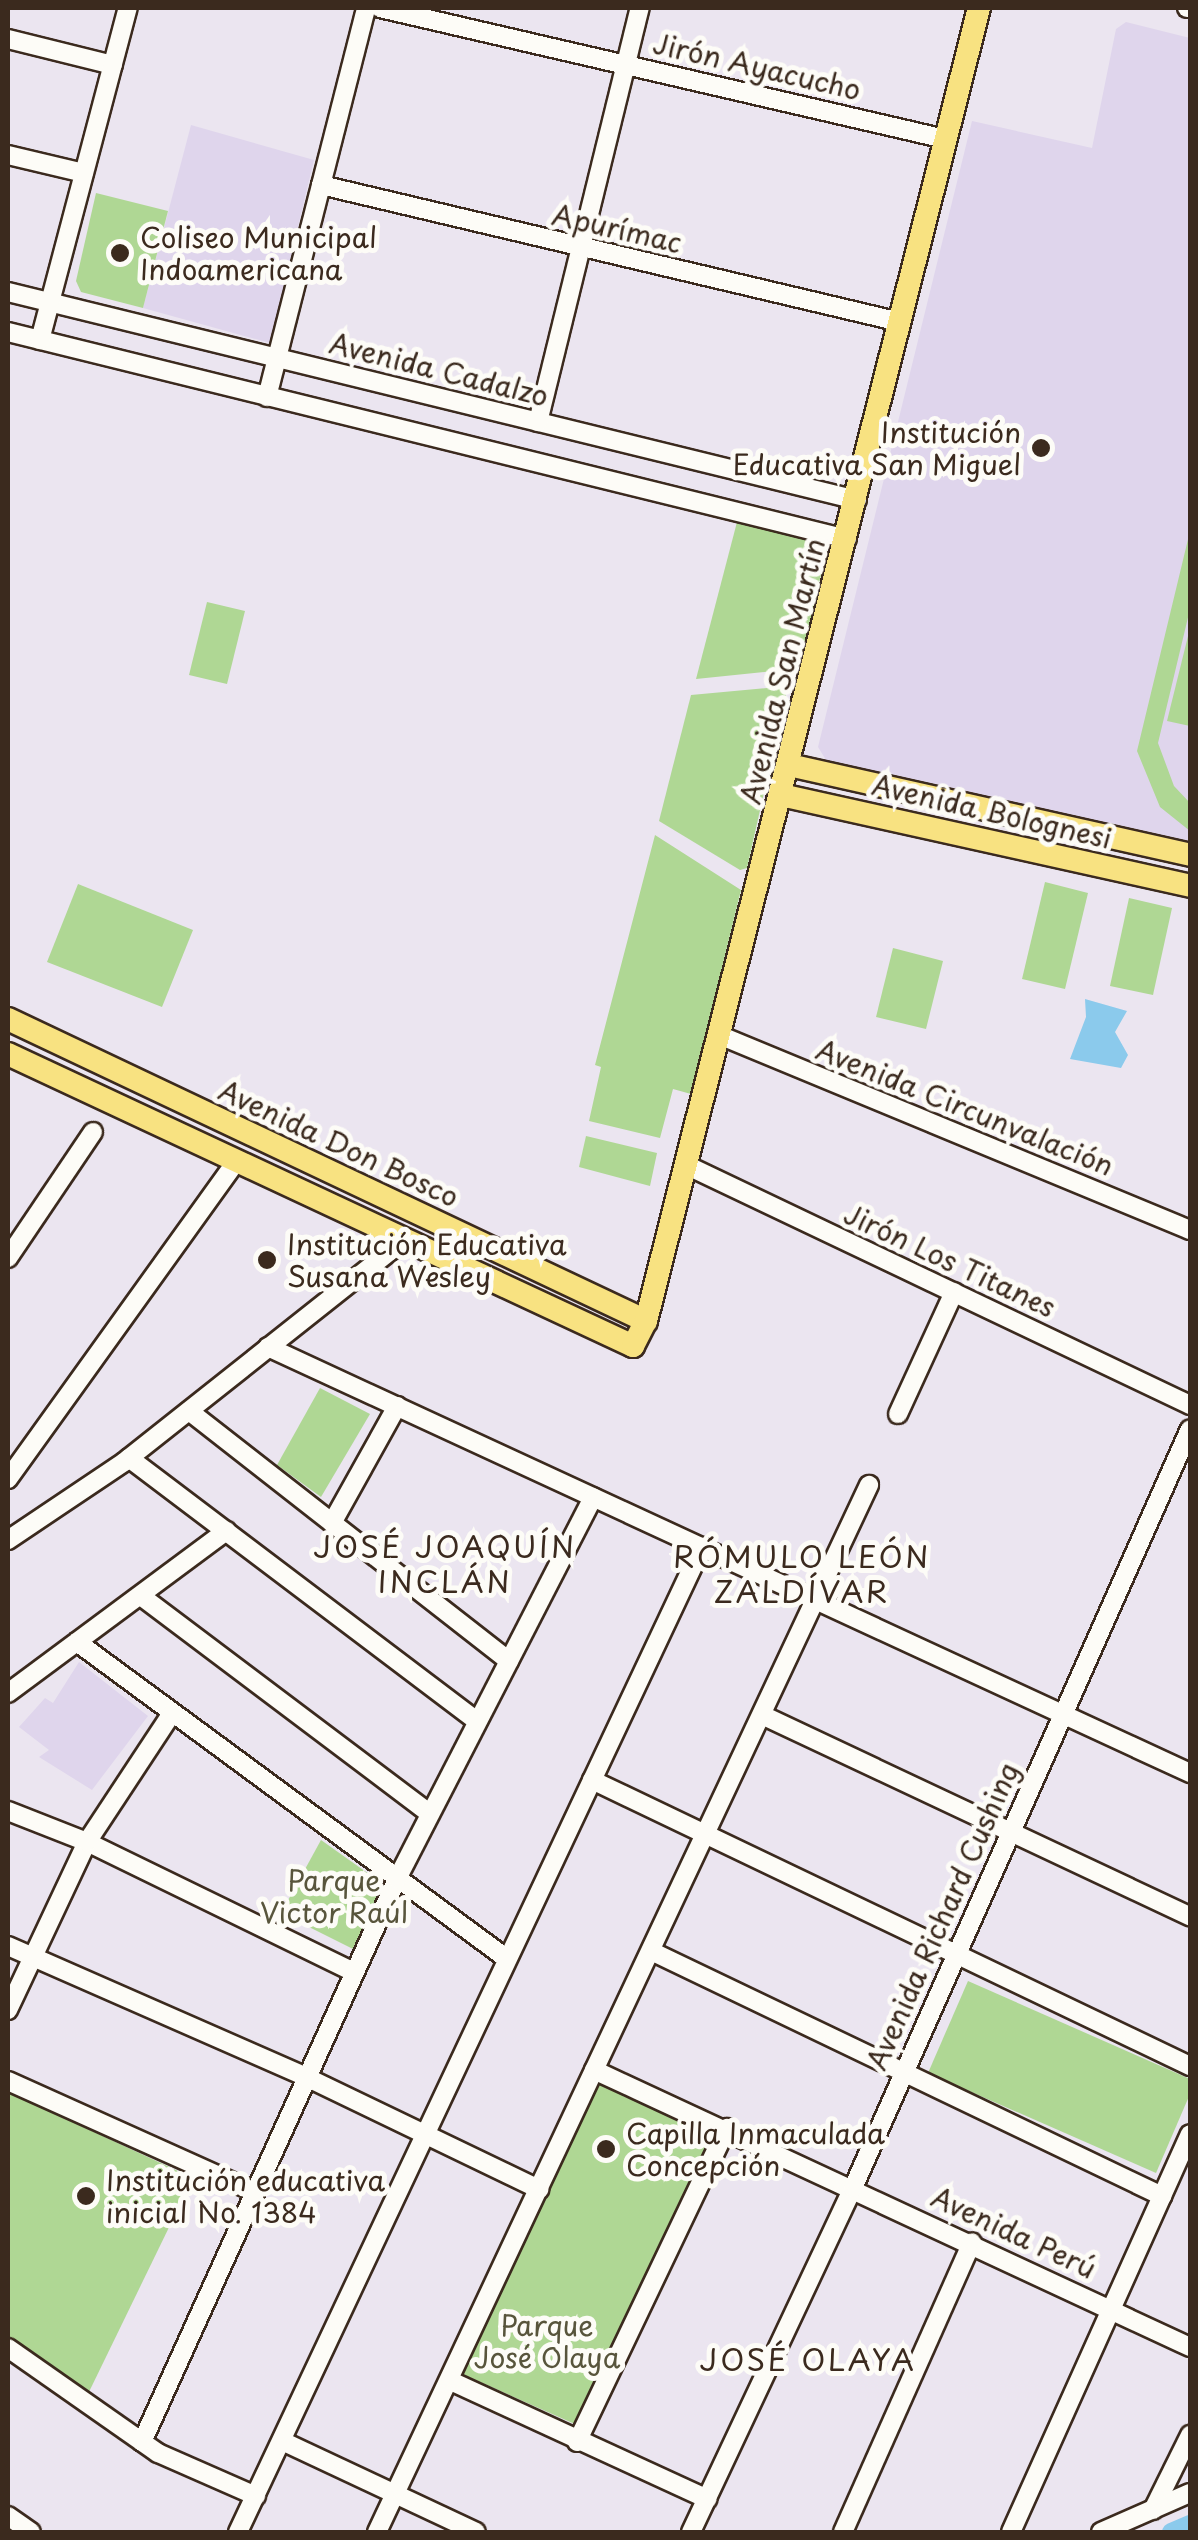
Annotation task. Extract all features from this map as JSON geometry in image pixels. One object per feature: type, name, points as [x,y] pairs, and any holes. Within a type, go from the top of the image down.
[{"type":"main road","name":"Avenida San Martín","points":[[404,1240],[633,1346],[646,1321],[979,8]]},
{"type":"main road","name":"Avenida Bolognesi","points":[[789,765],[1190,855]]},
{"type":"main road","name":"Avenida Bolognesi","points":[[781,795],[1190,886]]},
{"type":"main road","name":"Avenida Don Bosco","points":[[9,1024],[646,1321]]},
{"type":"main road","points":[[8,1054],[404,1240]]},
{"type":"street","points":[[40,340],[128,8]]},
{"type":"street","points":[[267,397],[366,8]]},
{"type":"street","name":"Jirón Ayacucho","points":[[380,8],[946,139]]},
{"type":"street","points":[[538,422],[640,8]]},
{"type":"street","points":[[8,39],[113,65]]},
{"type":"street","points":[[8,155],[84,174]]},
{"type":"street","name":"Apurímac","points":[[321,186],[900,322]]},
{"type":"street","name":"Avenida Cadalzo","points":[[8,292],[857,500]]},
{"type":"street","points":[[8,332],[847,539]]},
{"type":"street","name":"Avenida Circunvalación","points":[[719,1035],[1190,1230]]},
{"type":"street","points":[[8,1258],[93,1132]]},
{"type":"street","points":[[8,1479],[236,1162]]},
{"type":"street","name":"Jirón Los Titanes","points":[[686,1165],[1190,1405]]},
{"type":"street","points":[[8,1540],[130,1458],[404,1240]]},
{"type":"street","points":[[898,1414],[954,1292]]},
{"type":"street","points":[[268,1347],[1190,1773]]},
{"type":"street","points":[[332,1523],[397,1406]]},
{"type":"street","points":[[188,1411],[509,1661]]},
{"type":"street","name":"Avenida Richard Cushing","points":[[691,2532],[853,2188],[1060,1713],[1190,1429]]},
{"type":"street","points":[[130,1458],[474,1720]]},
{"type":"street","points":[[378,2532],[453,2382],[594,2070],[870,1486]]},
{"type":"street","points":[[142,2442],[428,1813],[593,1497]]},
{"type":"street","points":[[8,1693],[226,1531]]},
{"type":"street","points":[[238,2532],[702,1547]]},
{"type":"street","points":[[141,1596],[428,1813]]},
{"type":"street","points":[[77,1642],[506,1958]]},
{"type":"street","points":[[8,2010],[87,1842],[172,1713]]},
{"type":"street","points":[[762,1715],[1190,1916]]},
{"type":"street","points":[[592,1780],[1190,2066]]},
{"type":"street","points":[[8,1812],[87,1842],[354,1972]]},
{"type":"street","points":[[8,1946],[306,2077],[539,2189]]},
{"type":"street","points":[[650,1952],[1162,2196]]},
{"type":"street","name":"Avenida Perú","points":[[594,2070],[727,2128],[1190,2347]]},
{"type":"street","points":[[8,2080],[255,2192]]},
{"type":"street","points":[[577,2442],[727,2128]]},
{"type":"street","points":[[1011,2532],[1190,2134]]},
{"type":"street","points":[[843,2532],[972,2242]]},
{"type":"street","points":[[8,2348],[142,2442],[256,2496]]},
{"type":"street","points":[[453,2382],[706,2498]]},
{"type":"street","points":[[1154,2510],[1190,2435]]},
{"type":"street","points":[[282,2441],[476,2532]]},
{"type":"street","points":[[1101,2532],[1190,2493]]},
{"type":"street","points":[[8,2516],[32,2532]]},
{"type":"shaded area","name":"Institución Educativa San Miguel","points":[[1126,22],[1190,38],[1190,841],[826,760],[818,747],[972,121],[1092,148],[1116,29]]},
{"type":"shaded area","points":[[191,125],[314,160],[270,343],[143,308]]},
{"type":"shaded area","points":[[79,1662],[148,1716],[92,1790],[39,1757],[49,1750],[19,1727],[45,1698],[53,1703]]},
{"type":"green space","name":"Coliseo Municipal Indoamericana","points":[[96,193],[168,211],[143,308],[81,292],[76,281]]},
{"type":"green space","points":[[737,522],[819,536],[828,545],[801,659],[793,669],[696,679]]},
{"type":"green space","points":[[1190,531],[1190,609],[1158,743],[1174,786],[1190,803],[1190,831],[1160,807],[1137,751]]},
{"type":"green space","points":[[207,602],[245,611],[227,684],[189,675]]},
{"type":"green space","points":[[1190,628],[1190,726],[1167,721]]},
{"type":"green space","points":[[788,686],[747,868],[740,870],[659,821],[691,695]]},
{"type":"green space","points":[[655,835],[741,890],[691,1094],[673,1089],[660,1138],[589,1121],[601,1067],[595,1065]]},
{"type":"green space","points":[[1045,882],[1088,893],[1065,989],[1022,979]]},
{"type":"green space","points":[[78,884],[193,930],[162,1007],[47,962]]},
{"type":"green space","points":[[1129,898],[1172,908],[1153,995],[1110,986]]},
{"type":"green space","points":[[893,948],[943,961],[926,1029],[876,1017]]},
{"type":"green space","points":[[586,1136],[657,1153],[650,1186],[579,1167]]},
{"type":"green space","points":[[320,1388],[370,1414],[321,1497],[277,1465]]},
{"type":"green space","name":"Parque Victor Raúl","points":[[321,1840],[383,1884],[353,1949],[281,1913]]},
{"type":"green space","points":[[968,1981],[1190,2079],[1190,2094],[1156,2173],[928,2073]]},
{"type":"green space","name":"Parque José Olaya","points":[[600,2078],[713,2131],[577,2425],[462,2374]]},
{"type":"green space","points":[[8,2092],[193,2178],[87,2396],[8,2338]]},
{"type":"water","points":[[1085,999],[1127,1011],[1115,1032],[1128,1055],[1121,1068],[1070,1059],[1086,1017]]},
{"type":"waterway","points":[[1171,2532],[1190,2524]]},
{"type":"place","name":"Coliseo Municipal Indoamericana","points":[[120,253]]},
{"type":"place","name":"Institución Educativa San Miguel","points":[[1041,448]]},
{"type":"place","name":"Institución Educativa Susana Wesley","points":[[267,1260]]},
{"type":"place","name":"Capilla Inmaculada Concepción","points":[[606,2149]]},
{"type":"place","name":"Institución educativa inicial No. 1384","points":[[86,2196]]},
{"type":"district","name":"JOSÉ JOAQUÍN INCLÁN","points":[[445,1563]]},
{"type":"district","name":"RÓMULO LEÓN ZALDÍVAR","points":[[802,1573]]},
{"type":"district","name":"JOSÉ OLAYA","points":[[808,2359]]}]
